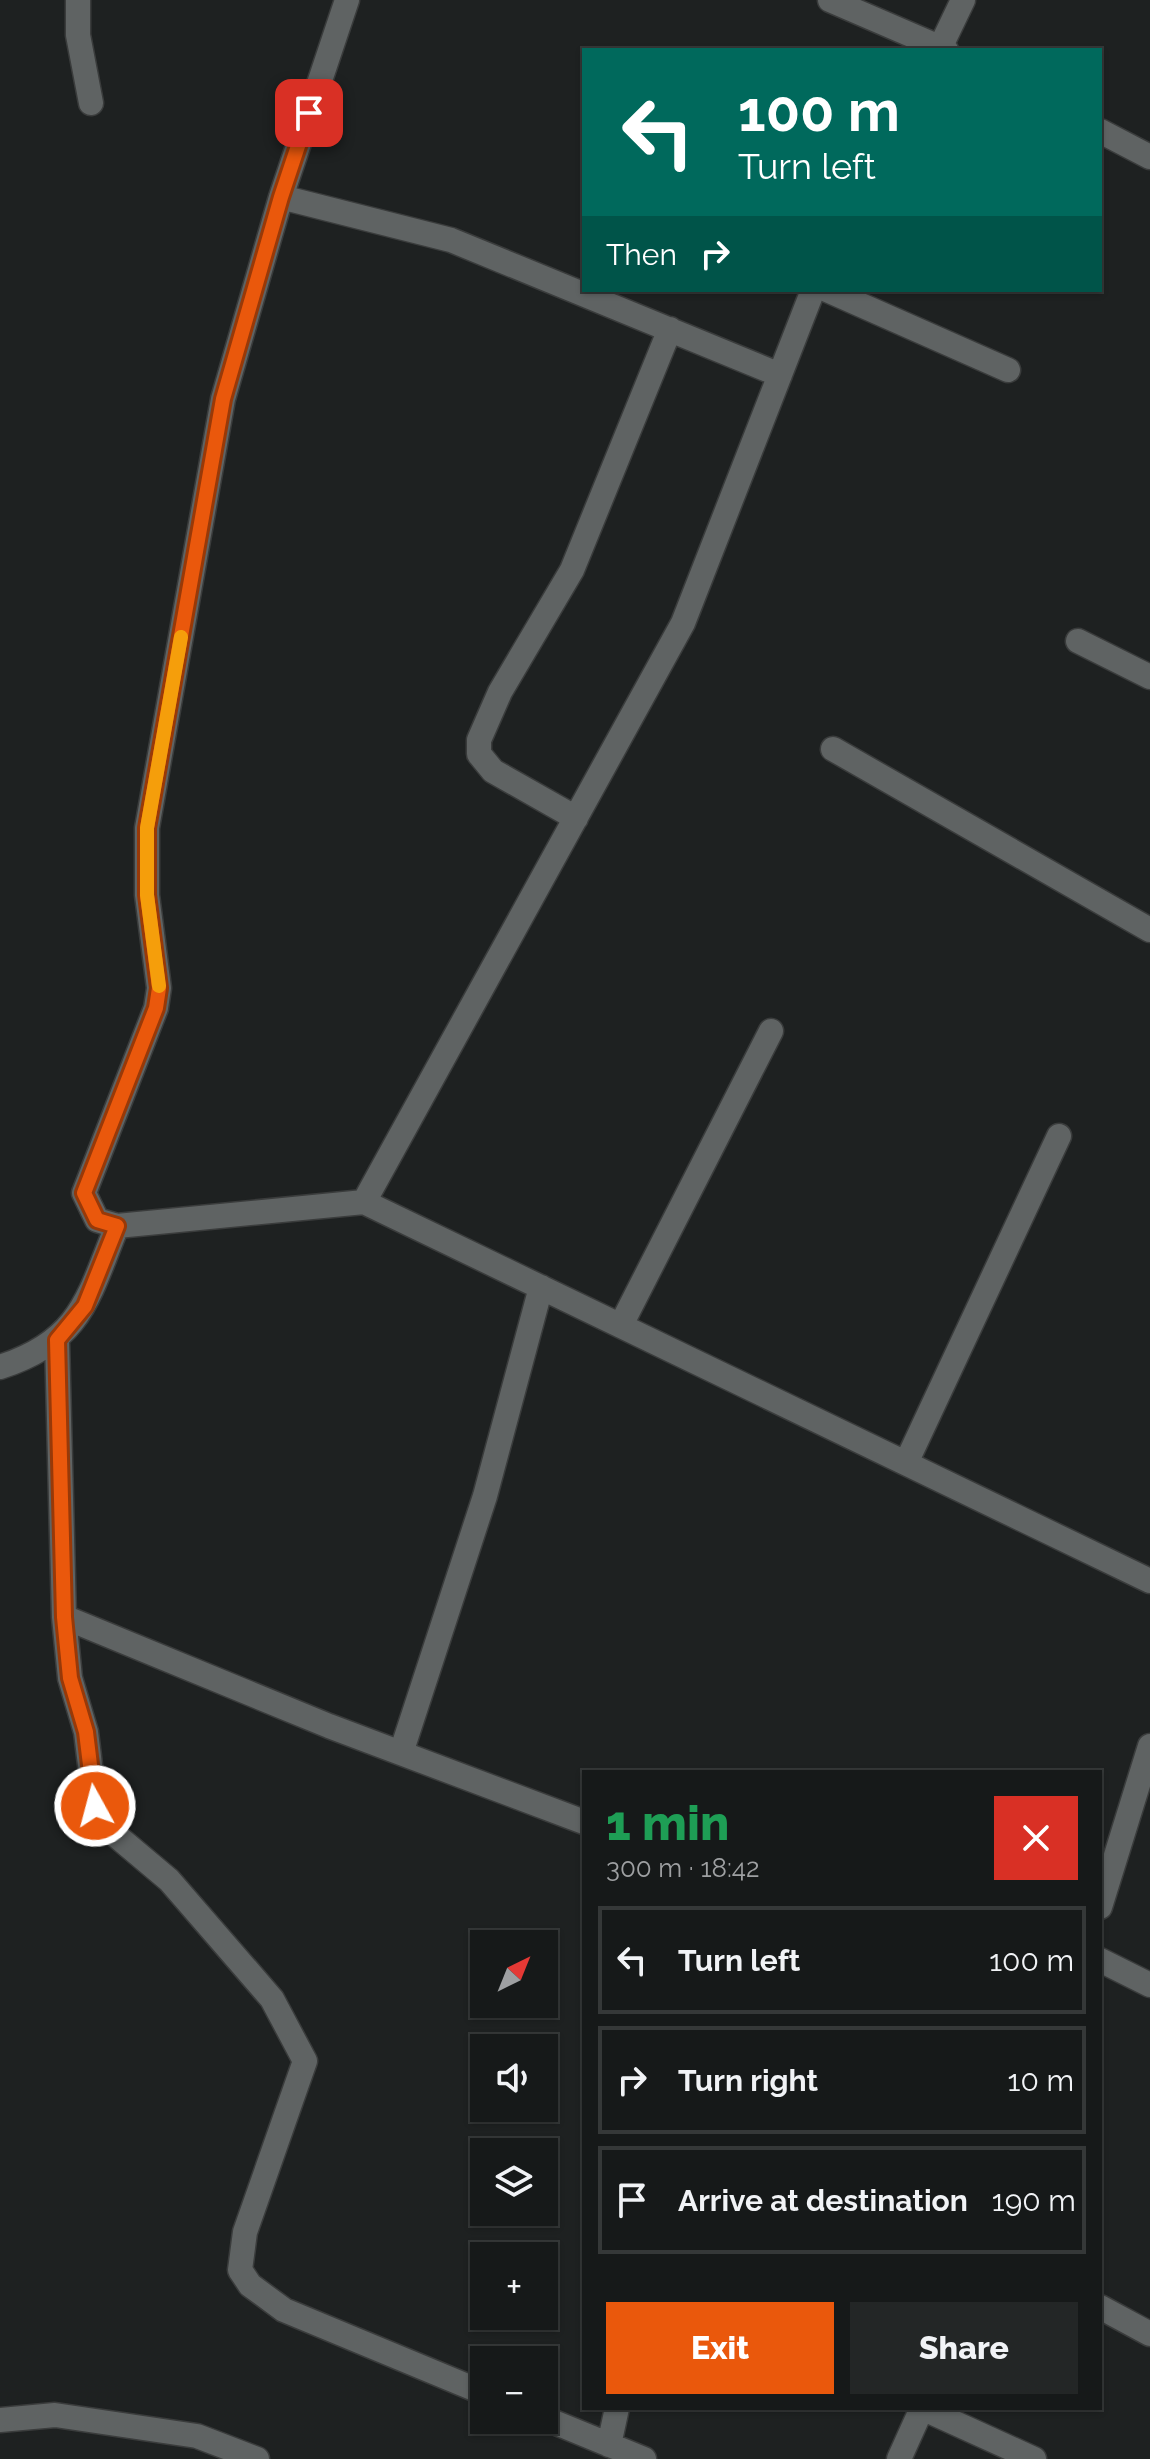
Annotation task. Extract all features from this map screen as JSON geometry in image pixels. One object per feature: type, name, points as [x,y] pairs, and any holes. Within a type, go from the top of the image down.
[{"type":"street","points":[[78,0],[78,35],[91,103]]},
{"type":"street","points":[[347,0],[281,197],[223,399],[147,828],[147,895],[159,988],[156,1008],[84,1193],[97,1220],[117,1226],[364,1202],[1150,1581]]},
{"type":"street","points":[[830,0],[940,48]]},
{"type":"street","points":[[942,48],[963,0]]},
{"type":"street","points":[[1102,132],[1150,157]]},
{"type":"street","points":[[281,197],[451,240],[780,375]]},
{"type":"street","points":[[364,1202],[683,623],[812,292]]},
{"type":"street","points":[[832,292],[1008,370]]},
{"type":"street","points":[[576,818],[493,771],[479,754],[479,740],[500,692],[572,570],[670,329]]},
{"type":"street","points":[[1078,641],[1150,677]]},
{"type":"street","points":[[833,749],[1150,930]]},
{"type":"street","points":[[621,1325],[771,1031]]},
{"type":"street","points":[[906,1463],[1059,1136]]},
{"type":"street","points":[[0,1367],[20,1361],[57,1340],[85,1306],[117,1226]]},
{"type":"street","points":[[401,1753],[485,1496],[541,1287]]},
{"type":"street","points":[[57,1340],[64,1617],[70,1678],[86,1732],[95,1806],[106,1827],[169,1880],[272,1999],[305,2061],[245,2232],[240,2270],[250,2285],[284,2310],[470,2387]]},
{"type":"street","points":[[64,1617],[401,1753],[582,1821]]},
{"type":"street","points":[[1102,1901],[1150,1746]]},
{"type":"street","points":[[1102,1961],[1150,1985]]},
{"type":"street","points":[[1102,2308],[1150,2334]]},
{"type":"street","points":[[609,2445],[617,2410]]},
{"type":"street","points":[[899,2459],[921,2410]]},
{"type":"street","points":[[926,2410],[1034,2459]]},
{"type":"street","points":[[0,2420],[55,2415],[197,2436],[257,2459]]},
{"type":"street","points":[[558,2424],[644,2459]]},
{"type":"slow traffic","points":[[159,986],[147,895],[147,828],[181,637]]},
{"type":"route","points":[[95,1806],[86,1732],[70,1678],[64,1617],[57,1340],[85,1306],[117,1226],[97,1220],[84,1193],[156,1008],[159,988],[147,895],[147,828],[223,399],[281,197],[309,113]]}]
